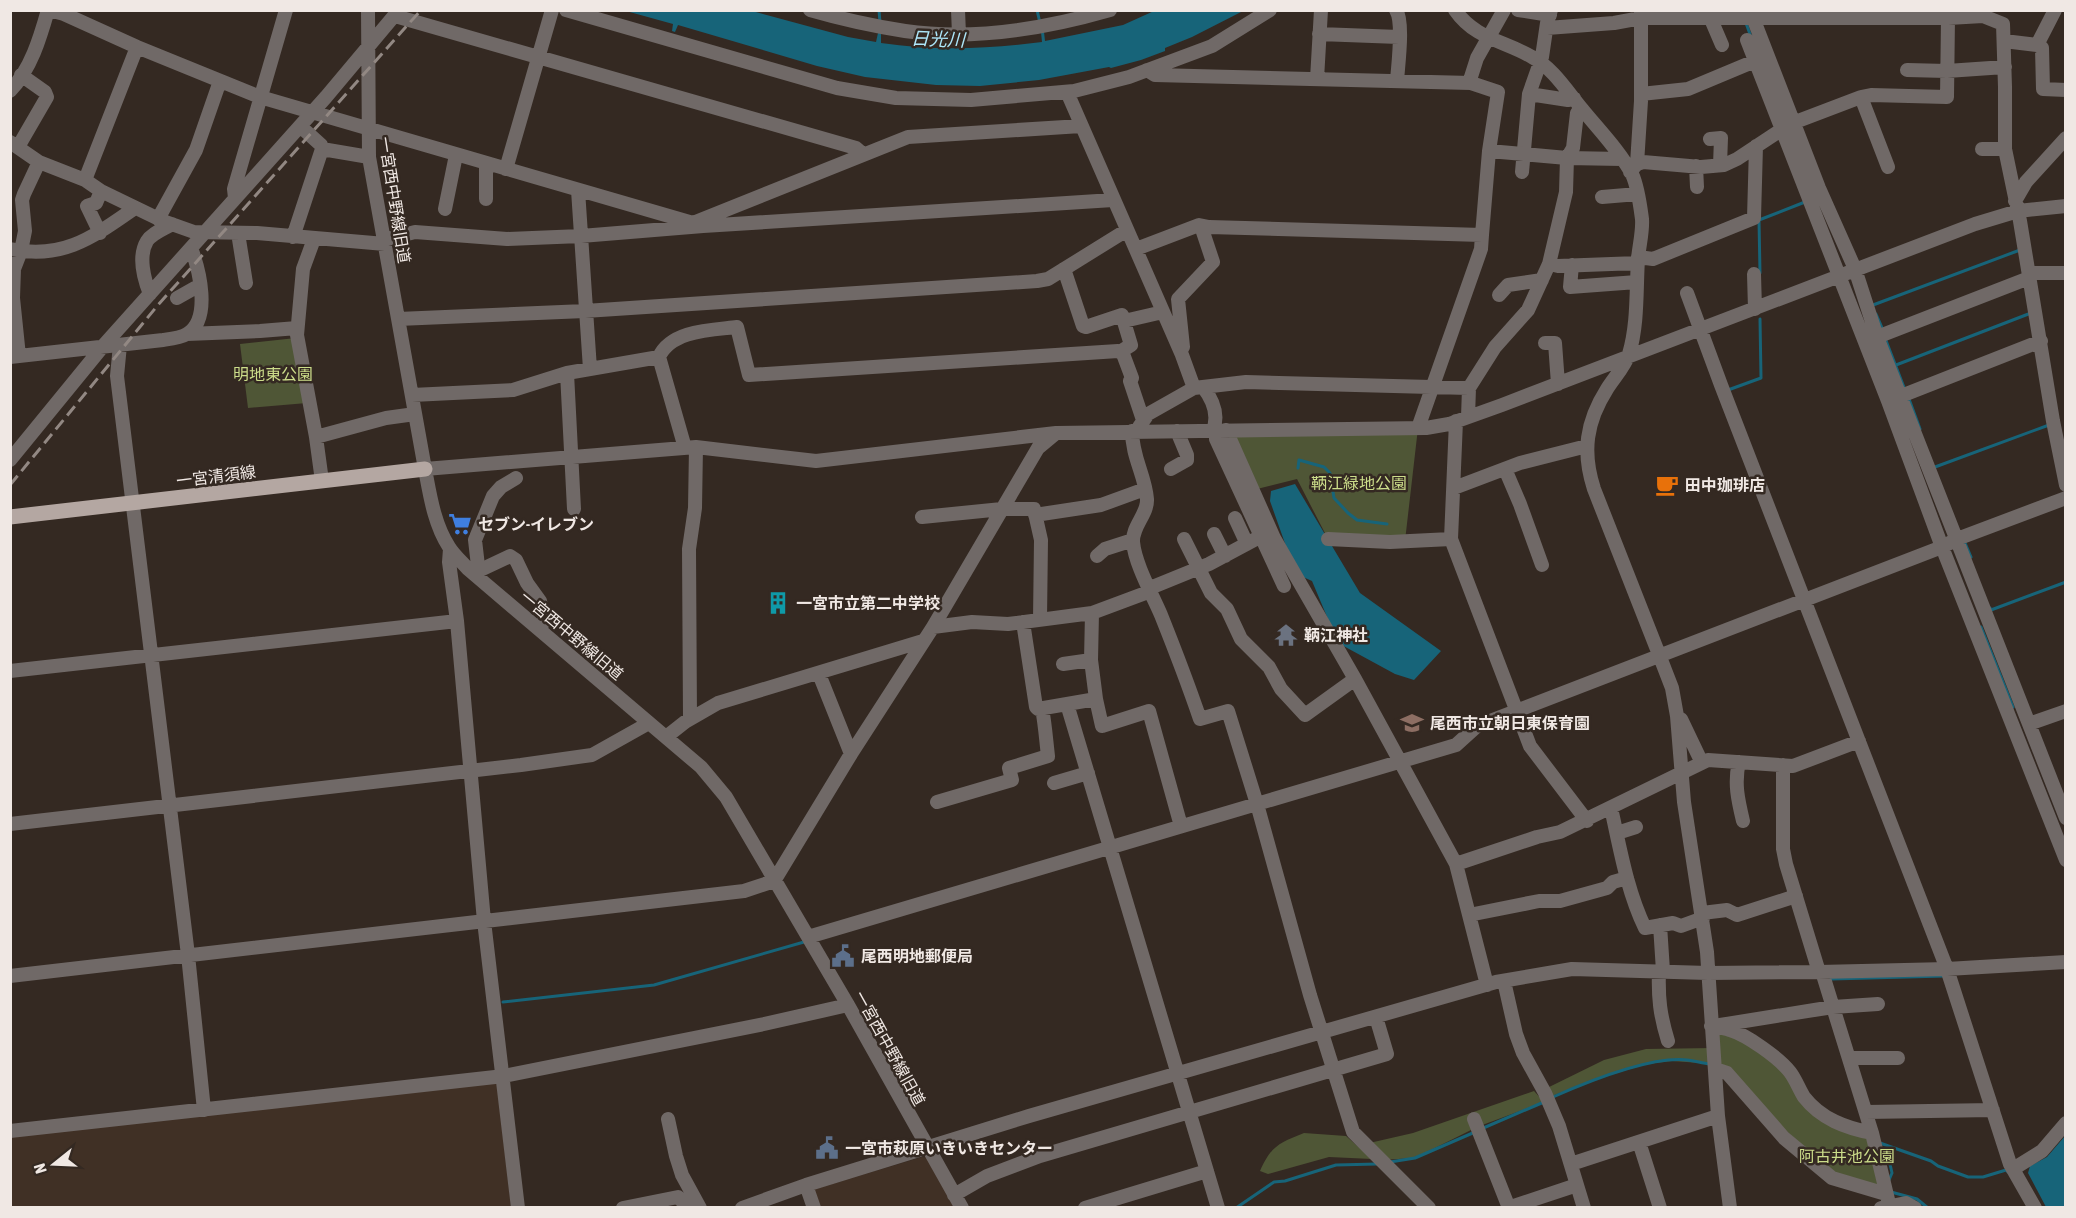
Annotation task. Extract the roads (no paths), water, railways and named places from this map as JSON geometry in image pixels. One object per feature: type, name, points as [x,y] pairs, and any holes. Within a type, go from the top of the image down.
[{"type":"main road","name":"一宮清須線","points":[[10,517],[425,469]]},
{"type":"street","points":[[10,91],[37,47],[49,10],[64,14],[137,47],[260,97],[693,225],[908,137],[1081,126]]},
{"type":"street","points":[[235,198],[234,189],[286,10]]},
{"type":"street","name":"一宮西中野線旧道","points":[[368,10],[369,157],[425,469],[442,535],[450,549],[474,573],[701,768],[726,797],[848,1005],[962,1208]]},
{"type":"street","points":[[506,169],[552,10]]},
{"type":"street","points":[[566,10],[826,85],[896,98],[971,100],[1067,92],[1129,76],[1212,46],[1270,10]]},
{"type":"street","points":[[810,10],[850,21],[907,31],[959,34],[1003,32],[1052,25],[1110,10]]},
{"type":"street","points":[[958,10],[959,34]]},
{"type":"street","points":[[1317,79],[1321,10]]},
{"type":"street","points":[[1396,10],[1399,14],[1397,81]]},
{"type":"street","points":[[1455,10],[1467,24],[1488,37],[1531,56],[1540,63],[1578,103],[1622,159],[1634,168]]},
{"type":"street","points":[[1471,83],[1477,58],[1504,10]]},
{"type":"street","points":[[1518,10],[1587,29],[1641,14],[1710,17],[1735,14],[1909,14],[1948,18],[1984,14],[2003,24],[2005,149],[2041,341],[2059,418],[2066,485]]},
{"type":"street","points":[[2037,45],[2055,10]]},
{"type":"street","points":[[10,460],[104,345],[300,126],[397,13],[538,57],[856,147],[863,154]]},
{"type":"street","points":[[1641,14],[1641,94],[1634,168],[1642,221],[1635,331],[1628,357],[1602,398],[1587,436],[1588,469],[1672,688],[1676,708],[1684,802],[1702,915],[1718,1116],[1730,1208]]},
{"type":"street","points":[[1751,15],[1839,277],[1942,547],[2066,860]]},
{"type":"street","points":[[1710,17],[1722,45]]},
{"type":"street","points":[[1522,172],[1529,94],[1540,63],[1549,18]]},
{"type":"street","points":[[1634,168],[1653,163],[1720,165],[1737,159],[1788,127],[1861,97],[1871,95],[1947,97],[1948,18]]},
{"type":"street","points":[[1319,34],[1399,37]]},
{"type":"street","points":[[1747,40],[1755,62],[1818,188],[1855,269],[1877,337],[2066,818]]},
{"type":"street","points":[[2004,41],[2037,45],[2042,48],[2043,89],[2066,90]]},
{"type":"street","points":[[85,180],[137,47]]},
{"type":"street","points":[[1641,94],[1688,89],[1755,62]]},
{"type":"street","points":[[1907,70],[1947,71],[2005,67]]},
{"type":"street","points":[[1147,70],[1155,75],[1471,83],[1498,92],[1489,151],[1481,249],[1418,428]]},
{"type":"street","points":[[21,75],[45,92],[47,97],[14,145],[39,162],[85,180],[101,191],[158,219],[203,234],[238,233],[384,242],[416,232],[507,239],[581,236],[693,225],[1113,200]]},
{"type":"street","points":[[158,219],[196,150],[220,81]]},
{"type":"street","points":[[1067,92],[1182,355],[1199,387],[1214,407],[1218,433],[1266,533],[1355,679],[1456,864],[1487,985]]},
{"type":"street","points":[[1529,94],[1578,103]]},
{"type":"street","points":[[1861,97],[1888,167]]},
{"type":"street","points":[[1578,103],[1573,148],[1567,158],[1566,192],[1549,264],[1528,310],[1495,347],[1469,388],[1462,419],[1451,539],[1530,746],[1587,820]]},
{"type":"street","points":[[293,237],[322,149],[321,145],[300,126]]},
{"type":"street","points":[[1710,139],[1721,138],[1720,165]]},
{"type":"street","points":[[2016,206],[2026,182],[2066,138]]},
{"type":"street","points":[[1549,264],[1572,265],[1653,259],[1754,219],[1756,146]]},
{"type":"street","points":[[322,149],[369,157]]},
{"type":"street","points":[[1982,149],[2005,149]]},
{"type":"street","points":[[1489,151],[1567,158],[1622,159]]},
{"type":"street","points":[[445,208],[456,154]]},
{"type":"street","points":[[39,162],[22,200],[25,231],[16,250],[12,287],[15,356],[163,340],[187,334],[297,328]]},
{"type":"street","points":[[486,163],[486,199]]},
{"type":"street","points":[[1696,166],[1697,187]]},
{"type":"street","points":[[578,190],[590,369]]},
{"type":"street","points":[[100,232],[87,206],[96,203],[101,191]]},
{"type":"street","points":[[1602,197],[1638,194]]},
{"type":"street","points":[[425,469],[690,448],[816,461],[1056,433],[1137,428],[1218,433],[1418,428],[1462,419],[1558,384],[1839,277],[2016,206],[2066,206]]},
{"type":"street","points":[[16,250],[56,251],[75,246],[135,208]]},
{"type":"street","points":[[150,294],[143,269],[146,242],[153,234],[172,224]]},
{"type":"street","points":[[1136,249],[1201,226],[1482,235]]},
{"type":"street","points":[[1124,321],[1162,309],[1178,299],[1213,262],[1201,226]]},
{"type":"street","points":[[398,319],[585,311],[1037,281],[1048,279],[1127,230]]},
{"type":"street","points":[[238,233],[246,284]]},
{"type":"street","points":[[314,239],[303,269],[297,328],[322,481]]},
{"type":"street","points":[[187,334],[201,312],[202,292],[191,248]]},
{"type":"street","points":[[1572,265],[1570,286],[1637,282]]},
{"type":"street","points":[[690,719],[689,549],[695,508],[690,448],[659,357],[663,348],[672,341],[685,336],[737,327],[749,375],[1120,352],[1131,345],[1122,315],[1083,326],[1064,269]]},
{"type":"street","points":[[1877,337],[2029,275],[2065,273]]},
{"type":"street","points":[[1754,274],[1755,309]]},
{"type":"street","points":[[1499,295],[1509,285],[1542,280]]},
{"type":"street","points":[[177,298],[200,285]]},
{"type":"street","points":[[1687,292],[1947,969],[2013,1169],[2036,1208]]},
{"type":"street","points":[[1178,299],[1182,355]]},
{"type":"street","points":[[1901,396],[2041,341]]},
{"type":"street","points":[[1545,343],[1556,343],[1558,384]]},
{"type":"street","points":[[120,345],[117,376],[188,955],[204,1110]]},
{"type":"street","points":[[1120,352],[1123,354],[1132,378],[1130,381],[1137,428],[1133,452],[1148,502],[1133,540],[1137,557],[1174,647],[1200,719],[1228,711],[1353,1132],[1429,1208]]},
{"type":"street","points":[[412,395],[513,390],[567,374],[659,357]]},
{"type":"street","points":[[567,374],[574,509]]},
{"type":"street","points":[[1137,428],[1148,414],[1199,387],[1246,382],[1469,388]]},
{"type":"street","points":[[316,437],[386,418],[415,414]]},
{"type":"street","points":[[1171,469],[1187,460],[1177,431]]},
{"type":"street","points":[[10,976],[744,891],[774,881],[851,754],[933,627],[1038,448],[1056,433]]},
{"type":"street","points":[[1454,488],[1542,456],[1587,446]]},
{"type":"street","points":[[1505,469],[1542,565]]},
{"type":"street","points":[[474,573],[477,566],[475,540],[493,496],[501,487],[516,478]]},
{"type":"street","points":[[1035,515],[1101,505],[1145,489]]},
{"type":"street","points":[[808,937],[1456,745],[1477,726],[2066,498]]},
{"type":"street","points":[[921,517],[1002,509],[1034,509],[1041,540],[1040,619]]},
{"type":"street","points":[[1235,518],[1247,544]]},
{"type":"street","points":[[933,627],[972,622],[1008,624],[1092,613],[1198,569],[1266,533]]},
{"type":"street","points":[[1266,533],[1284,585]]},
{"type":"street","points":[[1214,534],[1225,556]]},
{"type":"street","points":[[1184,539],[1211,593],[1227,609],[1241,639],[1269,667],[1281,689],[1305,715],[1355,679]]},
{"type":"street","points":[[1328,539],[1390,542],[1451,539]]},
{"type":"street","points":[[1097,556],[1105,549],[1133,540]]},
{"type":"street","points":[[450,549],[449,562],[457,621],[484,921],[518,1208]]},
{"type":"street","points":[[474,573],[510,556],[516,560],[526,583],[540,601],[545,620],[539,629]]},
{"type":"street","points":[[1092,613],[1090,660],[1102,726],[1149,711],[1181,826]]},
{"type":"street","points":[[10,671],[457,621]]},
{"type":"street","points":[[1023,622],[1036,707],[1038,709],[1096,699]]},
{"type":"street","points":[[666,737],[690,719],[718,703],[923,641]]},
{"type":"street","points":[[1063,664],[1090,660]]},
{"type":"street","points":[[819,674],[851,754]]},
{"type":"street","points":[[1067,704],[1218,1208]]},
{"type":"street","points":[[937,802],[1012,780],[1009,768],[1048,756],[1046,727],[1041,708]]},
{"type":"street","points":[[1676,708],[1702,763]]},
{"type":"street","points":[[2029,724],[2066,711]]},
{"type":"street","points":[[10,824],[592,755],[649,723]]},
{"type":"street","points":[[1456,864],[1537,837],[1560,832],[1708,760],[1793,766],[1859,741]]},
{"type":"street","points":[[1738,762],[1736,790],[1743,821]]},
{"type":"street","points":[[1783,765],[1783,849],[1819,972],[1833,1007],[1866,1112],[1887,1204]]},
{"type":"street","points":[[1054,783],[1088,773]]},
{"type":"street","points":[[1611,808],[1627,878],[1645,928],[1673,923],[1681,926],[1702,915],[1726,910],[1737,915],[1796,896]]},
{"type":"street","points":[[1617,833],[1636,827]]},
{"type":"street","points":[[1469,915],[1539,901],[1560,901],[1607,888],[1613,882],[1627,878]]},
{"type":"street","points":[[1660,925],[1661,971],[1658,1000],[1660,1017],[1668,1041]]},
{"type":"street","points":[[741,1208],[806,1185],[1029,1116],[1504,981],[1572,969],[1819,972],[1947,969],[2066,962]]},
{"type":"street","points":[[1504,981],[1516,1034],[1559,1126],[1584,1208]]},
{"type":"street","points":[[1711,1026],[1833,1007],[1878,1004]]},
{"type":"street","points":[[10,1131],[504,1076],[848,1005]]},
{"type":"street","points":[[954,1195],[987,1176],[1040,1156],[1387,1054],[1377,1017]]},
{"type":"street","points":[[1711,1026],[1730,1030],[1768,1054],[1791,1073],[1805,1098],[1834,1122],[1850,1129],[1872,1133]]},
{"type":"street","points":[[1849,1058],[1898,1058]]},
{"type":"street","points":[[1715,1069],[1727,1073],[1784,1138],[1832,1178],[1887,1204],[1906,1203],[1915,1208]]},
{"type":"street","points":[[1866,1112],[1993,1110]]},
{"type":"street","points":[[1571,1164],[1718,1116]]},
{"type":"street","points":[[623,1208],[678,1197],[686,1205],[698,1205],[682,1176],[668,1119]]},
{"type":"street","points":[[1474,1119],[1509,1207],[1577,1185]]},
{"type":"street","points":[[2013,1169],[2042,1151],[2066,1123]]},
{"type":"street","points":[[1639,1142],[1660,1208]]},
{"type":"street","points":[[1085,1208],[1207,1171]]},
{"type":"street","points":[[806,1185],[814,1208]]},
{"type":"water","points":[[626,11],[752,11],[848,37],[876,42],[878,33],[881,33],[881,43],[961,48],[1042,42],[1041,32],[1044,32],[1045,41],[1123,25],[1154,11],[1243,11],[1165,48],[1165,51],[1141,60],[1111,68],[1039,80],[980,86],[936,85],[865,77],[817,66],[678,25],[675,32],[672,31],[673,24]]},
{"type":"water","points":[[1295,484],[1360,593],[1441,651],[1414,680],[1395,674],[1338,643],[1312,581],[1303,577],[1287,549],[1270,501],[1271,491]]},
{"type":"water","points":[[2065,1136],[2065,1207],[2046,1207],[2028,1173],[2030,1166],[2047,1157]]},
{"type":"waterway","points":[[879,10],[880,23]]},
{"type":"waterway","points":[[1037,10],[1040,23]]},
{"type":"waterway","points":[[1746,23],[1751,37]]},
{"type":"waterway","points":[[1760,273],[1759,220],[1805,202]]},
{"type":"waterway","points":[[1873,305],[2020,250]]},
{"type":"waterway","points":[[1896,365],[2031,313]]},
{"type":"waterway","points":[[1876,314],[1883,330]]},
{"type":"waterway","points":[[1728,390],[1761,378],[1760,319]]},
{"type":"waterway","points":[[1885,338],[1905,390]]},
{"type":"waterway","points":[[1909,399],[1920,429]]},
{"type":"waterway","points":[[1935,467],[2049,425]]},
{"type":"waterway","points":[[1298,468],[1299,460],[1324,467],[1330,473],[1334,498],[1348,513],[1357,520],[1387,524]]},
{"type":"waterway","points":[[1965,543],[1971,557]]},
{"type":"waterway","points":[[1990,608],[1991,610],[2066,582]]},
{"type":"waterway","points":[[1981,627],[2013,707]]},
{"type":"waterway","points":[[503,1002],[654,985],[804,942]]},
{"type":"waterway","points":[[1831,979],[1945,976]]},
{"type":"waterway","points":[[1553,1097],[1619,1071],[1655,1062],[1687,1060],[1710,1064]]},
{"type":"waterway","points":[[1481,1129],[1544,1102]]},
{"type":"waterway","points":[[1390,1162],[1415,1158],[1475,1132]]},
{"type":"waterway","points":[[1880,1143],[1968,1177],[1983,1177],[2006,1170],[2008,1172]]},
{"type":"waterway","points":[[1883,1162],[1890,1164],[1892,1173],[1889,1180]]},
{"type":"waterway","points":[[1236,1208],[1274,1182],[1285,1181],[1336,1165],[1377,1164]]},
{"type":"waterway","points":[[1891,1192],[1917,1199],[1928,1208]]},
{"type":"railway","points":[[10,485],[158,305],[421,10]]},
{"type":"place","name":"田中珈琲店","points":[[1667,485]]},
{"type":"place","name":"セブン-イレブン","points":[[460,524]]},
{"type":"place","name":"一宮市立第二中学校","points":[[778,603]]},
{"type":"place","name":"鞆江神社","points":[[1286,635]]},
{"type":"place","name":"尾西市立朝日東保育園","points":[[1412,723]]},
{"type":"place","name":"尾西明地郵便局","points":[[843,956]]},
{"type":"place","name":"一宮市萩原いきいきセンター","points":[[827,1148]]},
{"type":"water label","name":"日光川","points":[[938,39]]},
{"type":"park label","name":"明地東公園","points":[[273,374]]},
{"type":"park label","name":"鞆江緑地公園","points":[[1359,483]]},
{"type":"park label","name":"阿古井池公園","points":[[1847,1156]]}]
